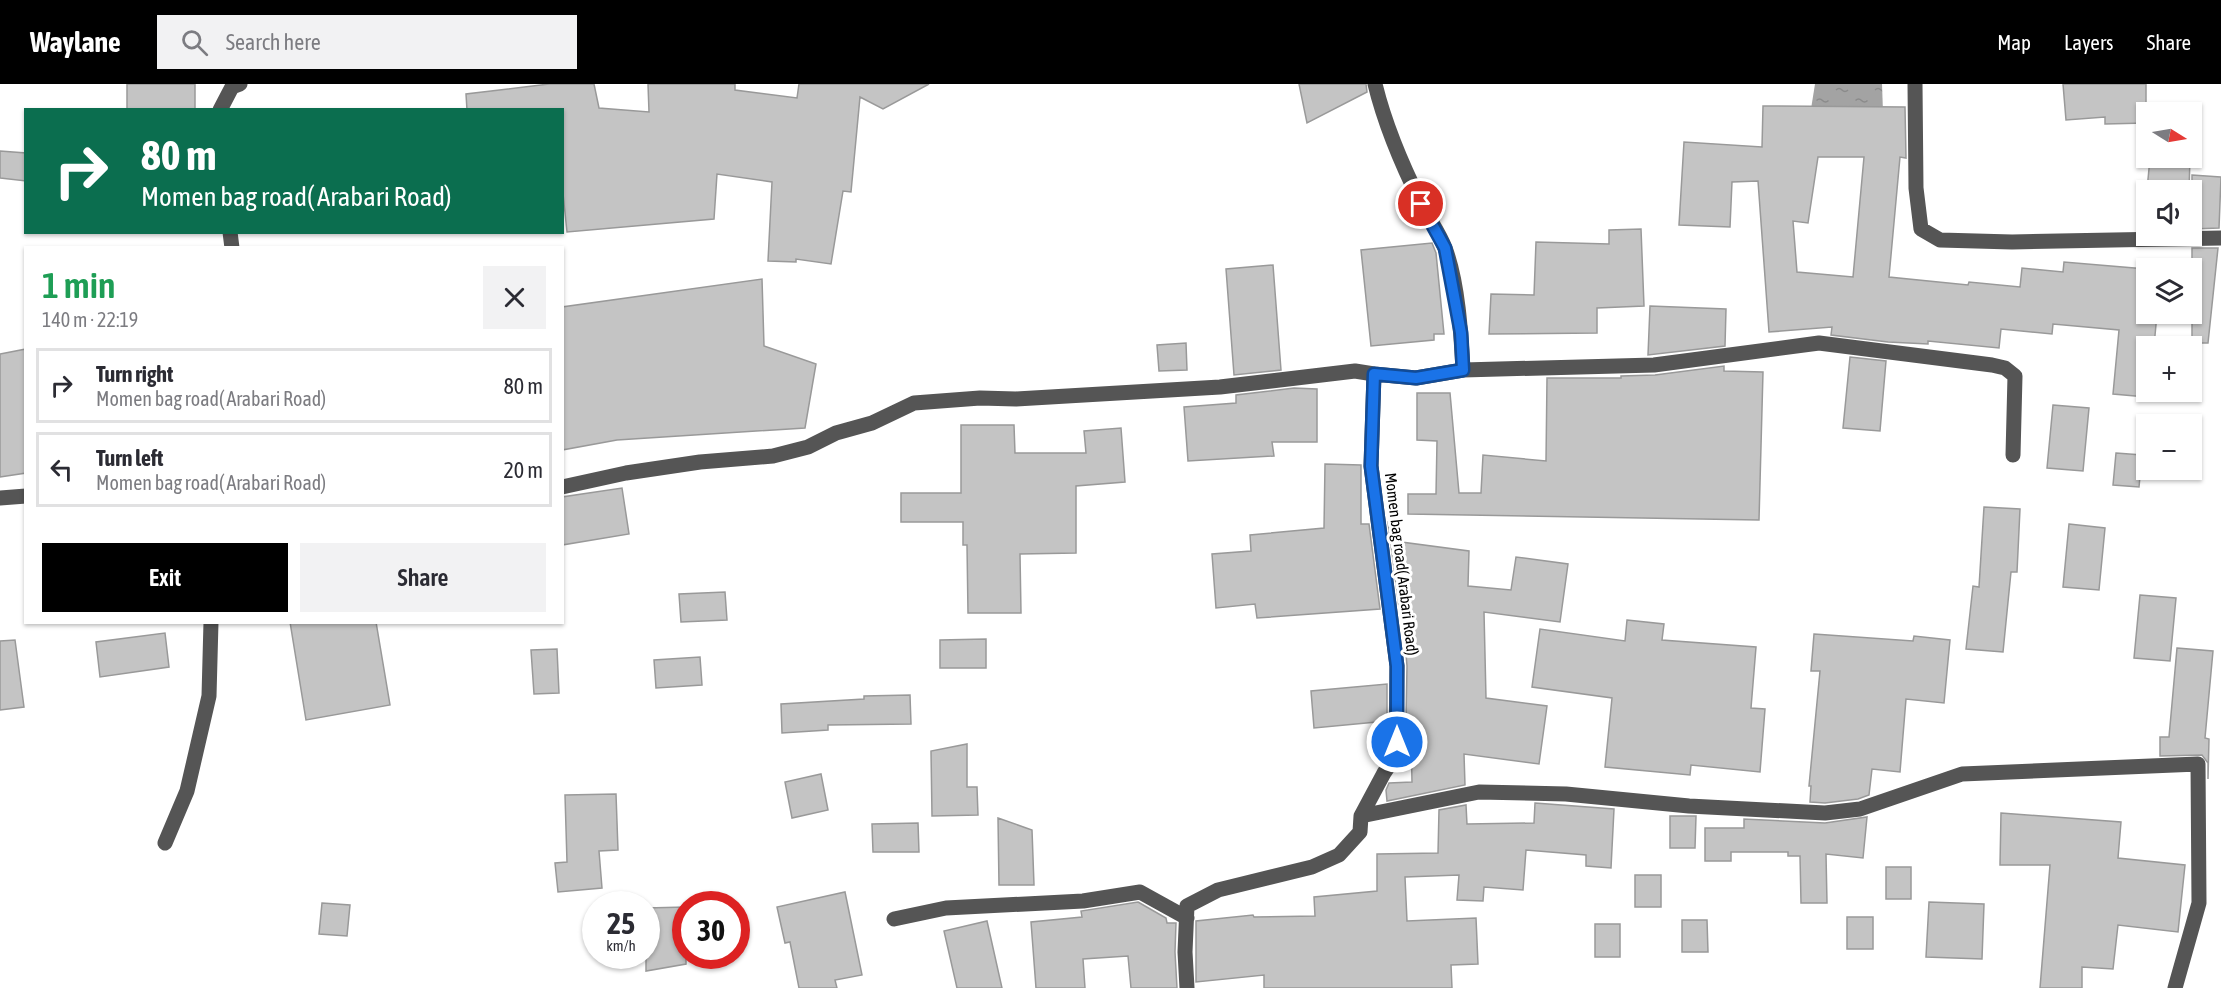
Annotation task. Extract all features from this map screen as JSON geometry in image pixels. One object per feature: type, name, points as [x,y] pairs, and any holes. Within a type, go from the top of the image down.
[{"type":"street","points":[[221,108],[232,87],[240,84]]},
{"type":"street","points":[[1375,84],[1393,141],[1421,204],[1445,248],[1461,333],[1463,370]]},
{"type":"street","points":[[1915,84],[1916,188],[1921,229],[1940,240],[2012,242],[2221,238]]},
{"type":"street","points":[[564,487],[626,473],[700,462],[773,456],[808,447],[836,433],[872,423],[914,403],[1220,387],[1355,371],[1416,378],[1463,370],[1654,365],[1819,343],[2005,368],[2015,376],[2013,455]]},
{"type":"street","name":"Momen bag road( Arabari Road)","points":[[1187,918],[1187,906],[1218,890],[1312,867],[1339,855],[1360,832],[1361,816],[1396,754],[1397,666],[1371,466],[1374,374]]},
{"type":"street","points":[[0,498],[24,496]]},
{"type":"street","points":[[165,843],[187,791],[210,696],[211,624]]},
{"type":"street","points":[[1361,816],[1479,792],[1566,794],[1689,806],[1825,813],[1860,809],[1962,774],[2198,764],[2199,903],[2175,988]]},
{"type":"street","points":[[894,919],[946,908],[1083,901],[1140,892],[1187,918],[1186,988]]},
{"type":"water","points":[[1815,84],[1882,84],[1883,112],[1811,109]]},
{"type":"building","points":[[127,84],[195,84],[195,108],[127,108]]},
{"type":"building","points":[[549,84],[594,84],[599,108],[649,112],[648,84],[735,84],[735,90],[797,98],[799,84],[929,84],[883,109],[860,97],[851,192],[843,191],[831,264],[796,259],[796,262],[768,261],[772,182],[717,174],[714,219],[567,232],[564,203],[564,108],[467,108],[466,94]]},
{"type":"building","points":[[1299,84],[1366,84],[1367,92],[1307,123]]},
{"type":"building","points":[[2063,84],[2146,84],[2146,102],[2136,102],[2136,123],[2105,124],[2105,117],[2066,120]]},
{"type":"building","points":[[1763,106],[1905,107],[1906,158],[1900,157],[1889,277],[1968,285],[1969,282],[2020,287],[2022,268],[2063,272],[2064,262],[2136,268],[2136,324],[2156,324],[2155,336],[2136,336],[2136,396],[2113,394],[2119,330],[2053,324],[2052,334],[2001,329],[1999,348],[1928,341],[1928,344],[1888,342],[1831,335],[1832,327],[1769,332],[1758,181],[1732,182],[1730,227],[1679,225],[1684,142],[1762,147]],"holes":[[[1818,157],[1864,157],[1853,277],[1797,272],[1793,221],[1808,223]]]},
{"type":"building","points":[[0,151],[24,153],[24,181],[0,178]]},
{"type":"building","points":[[2149,168],[2190,168],[2189,180],[2148,180]]},
{"type":"building","points":[[2192,175],[2221,177],[2219,228],[2202,229],[2202,180],[2192,180]]},
{"type":"building","points":[[1641,229],[1644,306],[1597,308],[1597,333],[1489,334],[1491,294],[1534,295],[1536,242],[1609,244],[1609,230]]},
{"type":"building","points":[[1432,243],[1436,253],[1444,334],[1434,334],[1434,340],[1371,346],[1361,250]]},
{"type":"building","points":[[2192,248],[2218,248],[2208,343],[2202,343],[2202,336],[2192,336],[2192,324],[2202,324],[2202,258],[2192,258]]},
{"type":"building","points":[[1273,265],[1281,370],[1234,375],[1226,269]]},
{"type":"building","points":[[762,279],[764,346],[816,364],[805,428],[617,440],[564,450],[564,307]]},
{"type":"building","points":[[1650,306],[1726,309],[1725,346],[1648,355]]},
{"type":"building","points":[[1186,343],[1187,370],[1159,371],[1157,345]]},
{"type":"building","points":[[24,349],[24,473],[0,477],[0,354]]},
{"type":"building","points":[[1850,357],[1886,361],[1880,431],[1843,428]]},
{"type":"building","points":[[1724,366],[1724,371],[1763,372],[1759,520],[1408,514],[1408,494],[1436,494],[1437,441],[1417,440],[1417,393],[1450,393],[1459,493],[1481,493],[1483,455],[1546,461],[1547,378],[1621,378],[1621,376],[1655,375]]},
{"type":"building","points":[[1294,388],[1317,389],[1317,442],[1272,442],[1274,456],[1188,461],[1184,407],[1236,403],[1236,395]]},
{"type":"building","points":[[2053,405],[2089,408],[2083,471],[2047,468]]},
{"type":"building","points":[[961,425],[1014,425],[1015,453],[1086,453],[1084,431],[1121,428],[1125,482],[1076,486],[1076,553],[1020,554],[1021,613],[968,613],[967,545],[963,545],[963,522],[901,522],[901,493],[961,493]]},
{"type":"building","points":[[2116,453],[2136,455],[2136,480],[2140,480],[2139,487],[2113,485]]},
{"type":"building","points":[[1325,464],[1361,465],[1361,524],[1369,524],[1380,609],[1257,618],[1255,604],[1216,608],[1212,554],[1251,551],[1250,535],[1324,528]]},
{"type":"building","points":[[622,488],[629,534],[564,545],[564,497]]},
{"type":"building","points":[[1984,507],[2020,509],[2017,572],[2011,572],[2003,652],[1966,649],[1973,586],[1979,587]]},
{"type":"building","points":[[1396,521],[1394,541],[1469,551],[1468,586],[1511,590],[1516,557],[1568,564],[1560,622],[1484,612],[1486,698],[1547,706],[1539,764],[1464,754],[1465,785],[1387,801],[1386,790],[1389,783],[1412,782],[1411,737],[1408,737],[1406,719],[1407,666],[1402,607],[1399,607],[1388,522]]},
{"type":"building","points":[[2069,524],[2105,528],[2099,590],[2063,587]]},
{"type":"building","points":[[725,592],[727,620],[681,622],[679,594]]},
{"type":"building","points":[[2140,595],[2176,598],[2170,661],[2134,658]]},
{"type":"building","points":[[1627,620],[1664,624],[1662,640],[1756,647],[1751,708],[1765,709],[1760,772],[1691,765],[1690,775],[1605,767],[1612,698],[1532,687],[1540,629],[1625,641]]},
{"type":"building","points":[[290,624],[376,624],[390,705],[306,720]]},
{"type":"building","points":[[165,633],[169,667],[100,677],[96,642]]},
{"type":"building","points":[[1814,634],[1913,641],[1914,636],[1950,640],[1944,703],[1906,699],[1900,772],[1872,769],[1869,795],[1858,799],[1825,803],[1810,802],[1811,786],[1809,786],[1820,671],[1811,671]]},
{"type":"building","points":[[986,639],[986,668],[940,668],[940,640]]},
{"type":"building","points":[[15,640],[24,707],[0,710],[0,641]]},
{"type":"building","points":[[2177,648],[2213,651],[2205,738],[2209,739],[2208,779],[2208,763],[2202,755],[2160,756],[2160,737],[2169,737]]},
{"type":"building","points":[[557,649],[559,693],[534,694],[531,650]]},
{"type":"building","points":[[700,657],[702,685],[656,688],[654,660]]},
{"type":"building","points":[[1387,684],[1387,721],[1314,728],[1311,691]]},
{"type":"building","points":[[910,695],[911,724],[828,725],[828,730],[782,733],[781,704],[864,699],[864,696]]},
{"type":"building","points":[[967,744],[967,787],[977,787],[978,815],[932,816],[931,751]]},
{"type":"building","points":[[821,774],[828,810],[792,818],[785,782]]},
{"type":"building","points":[[616,794],[618,850],[599,851],[602,888],[558,892],[555,863],[567,862],[565,795]]},
{"type":"building","points":[[1535,803],[1614,809],[1611,868],[1586,866],[1586,855],[1526,850],[1523,890],[1484,887],[1483,901],[1457,900],[1459,875],[1405,877],[1407,921],[1476,918],[1478,964],[1451,965],[1452,988],[1264,988],[1264,975],[1196,982],[1196,921],[1253,915],[1254,917],[1315,916],[1314,897],[1377,891],[1377,854],[1438,853],[1439,810],[1466,805],[1467,824],[1534,823]]},
{"type":"building","points":[[2001,813],[2121,822],[2118,858],[2185,865],[2178,932],[2118,925],[2113,969],[2082,967],[2082,988],[2040,988],[2050,865],[2000,865]]},
{"type":"building","points":[[1670,816],[1696,816],[1695,848],[1670,848]]},
{"type":"building","points":[[1867,817],[1863,858],[1826,854],[1827,903],[1801,903],[1800,856],[1788,856],[1788,852],[1731,852],[1731,861],[1705,861],[1705,828],[1744,828],[1744,819],[1825,823]]},
{"type":"building","points":[[998,818],[1032,830],[1034,885],[999,885]]},
{"type":"building","points":[[918,823],[919,852],[873,852],[872,824]]},
{"type":"building","points":[[1886,867],[1911,867],[1911,899],[1886,899]]},
{"type":"building","points":[[1635,875],[1661,875],[1661,907],[1635,907]]},
{"type":"building","points":[[845,892],[862,975],[835,980],[837,988],[799,988],[790,942],[785,943],[777,907]]},
{"type":"building","points":[[1138,902],[1166,918],[1167,923],[1176,923],[1177,988],[1131,988],[1128,956],[1083,959],[1085,988],[1036,988],[1031,922],[1082,917],[1081,911]]},
{"type":"building","points":[[1929,902],[1984,904],[1982,959],[1926,957]]},
{"type":"building","points":[[322,903],[350,905],[347,936],[319,934]]},
{"type":"building","points":[[672,907],[672,966],[660,969],[660,908]]},
{"type":"building","points":[[1847,917],[1873,917],[1873,949],[1847,949]]},
{"type":"building","points":[[1682,920],[1707,920],[1708,952],[1682,952]]},
{"type":"building","points":[[987,921],[1002,988],[957,988],[944,931]]},
{"type":"building","points":[[1595,924],[1620,924],[1620,957],[1595,957]]},
{"type":"route","points":[[1397,742],[1397,666],[1371,466],[1374,374],[1416,378],[1463,370],[1461,333],[1454,284],[1445,248],[1421,204]]}]
